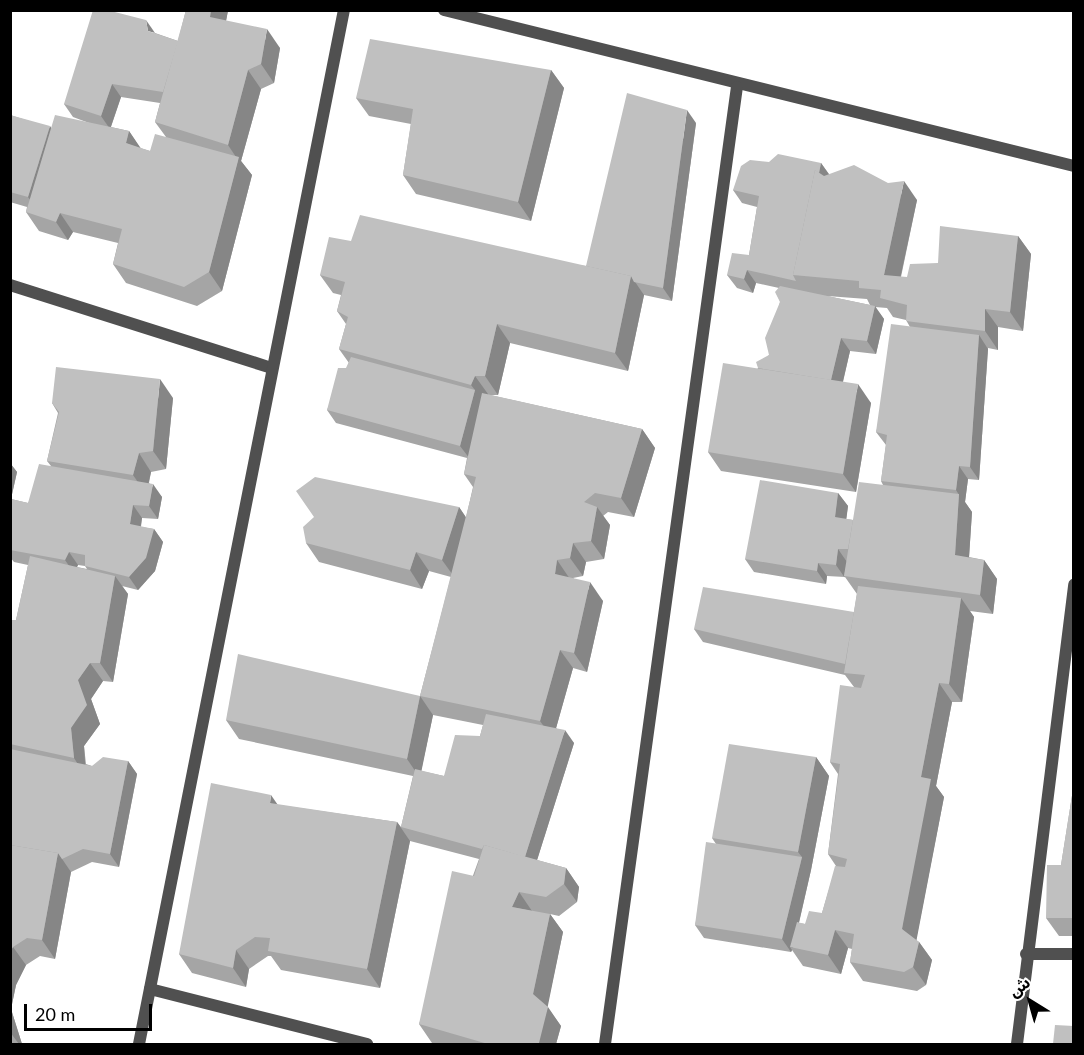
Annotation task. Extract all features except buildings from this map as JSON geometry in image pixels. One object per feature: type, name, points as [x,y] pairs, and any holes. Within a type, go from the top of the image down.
[{"type":"street","points":[[139,1044],[271,368],[345,10]]},
{"type":"street","points":[[444,10],[737,87],[1074,166]]},
{"type":"street","points":[[605,1044],[737,87]]},
{"type":"street","points":[[10,285],[271,368]]},
{"type":"street","points":[[1017,1044],[1026,954],[1073,587]]},
{"type":"street","points":[[1026,954],[1074,954]]},
{"type":"street","points":[[150,989],[367,1044]]}]
